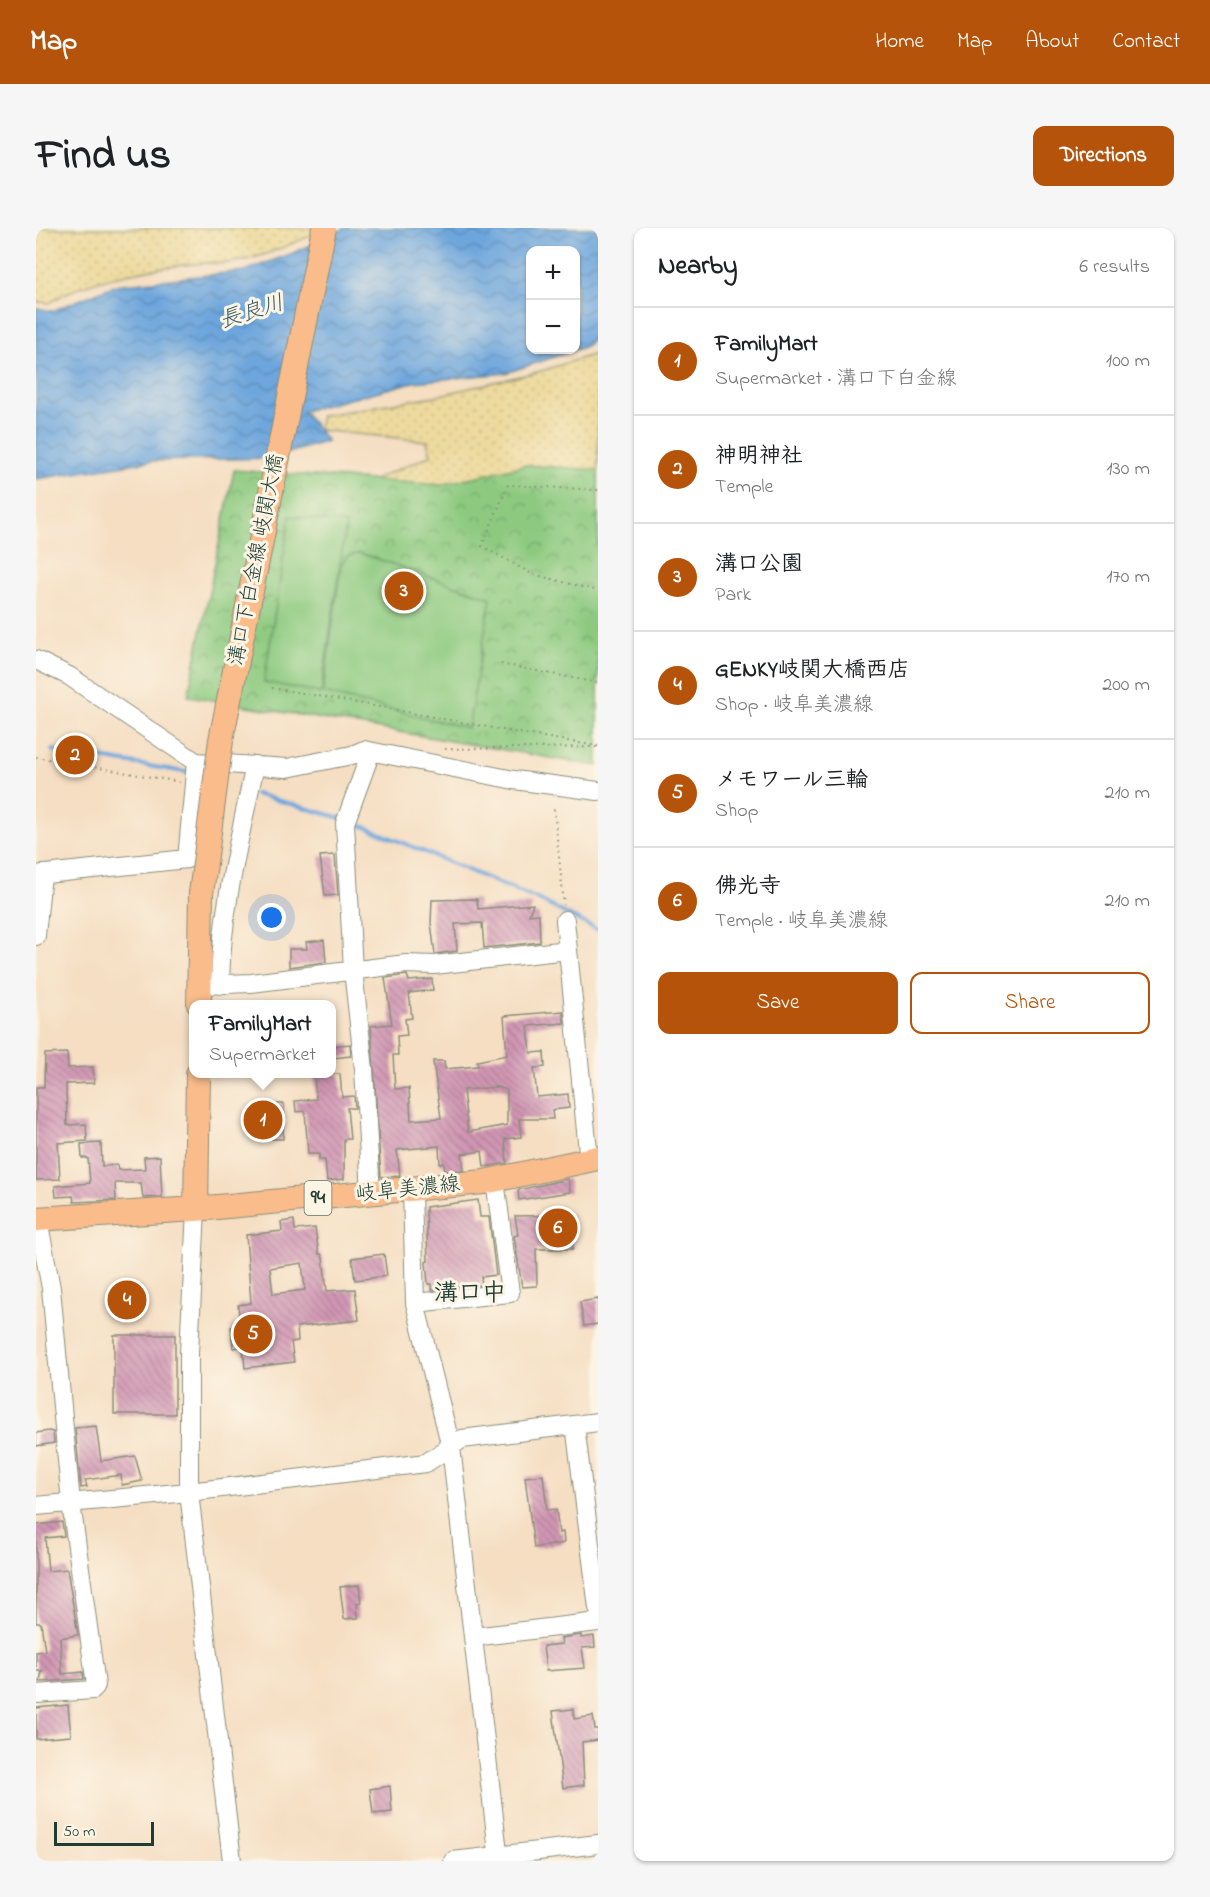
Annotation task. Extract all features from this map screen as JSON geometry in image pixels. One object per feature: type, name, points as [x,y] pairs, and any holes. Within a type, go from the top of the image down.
[{"type":"main road","name":"溝口下白金線 岐関大橋","points":[[206,991],[201,894],[221,740],[324,228]]},
{"type":"main road","points":[[196,1209],[198,1078]]},
{"type":"main road","name":"岐阜美濃線","points":[[37,1219],[196,1209],[412,1190],[495,1180],[594,1159]]},
{"type":"street","points":[[36,660],[69,676],[196,762],[287,768],[352,756],[364,750],[514,780],[598,791]]},
{"type":"street","points":[[364,750],[368,760],[346,819],[353,970],[364,1069],[371,1194]]},
{"type":"street","points":[[36,936],[39,875],[187,859],[196,762]]},
{"type":"street","points":[[206,991],[220,957],[234,863],[255,765]]},
{"type":"street","points":[[565,914],[594,1159]]},
{"type":"street","points":[[206,991],[353,970],[568,950]]},
{"type":"street","points":[[415,1303],[510,1293],[495,1180]]},
{"type":"street","points":[[412,1190],[415,1303],[451,1447],[499,1858]]},
{"type":"street","points":[[196,1209],[189,1353],[189,1492],[232,1861]]},
{"type":"street","points":[[36,1694],[93,1690],[96,1685],[71,1503],[51,1288],[37,1219]]},
{"type":"street","points":[[36,1506],[189,1492],[426,1463],[462,1439],[598,1422]]},
{"type":"street","points":[[575,1425],[598,1608]]},
{"type":"street","points":[[473,1637],[598,1622]]},
{"type":"street","points":[[453,1861],[499,1858],[598,1844]]},
{"type":"path","points":[[598,490],[508,486],[482,546],[532,574],[598,591]]},
{"type":"path","points":[[501,664],[598,683]]},
{"type":"path","points":[[272,688],[598,747]]},
{"type":"path","points":[[434,749],[598,747]]},
{"type":"path","points":[[36,757],[195,784]]},
{"type":"path","points":[[554,809],[565,914]]},
{"type":"sand","points":[[36,228],[329,228],[243,261],[207,263],[125,274],[83,286],[50,303],[36,302]]},
{"type":"sand","points":[[598,353],[598,549],[339,495],[431,455],[427,441],[318,430],[321,416],[440,395],[541,371]]},
{"type":"green space","points":[[525,465],[598,470],[598,766],[188,696],[234,470],[440,485]]},
{"type":"green space","points":[[290,516],[346,524],[321,693],[264,682]]},
{"type":"green space","points":[[360,553],[491,598],[468,728],[323,693],[341,564],[348,556]]},
{"type":"water","name":"長良川","points":[[345,228],[598,228],[598,337],[580,348],[580,246],[526,246],[526,354],[563,354],[506,373],[414,382],[303,411],[327,441],[273,458],[151,461],[36,479],[36,308],[52,311],[116,285],[245,271],[293,253]]},
{"type":"building","points":[[335,855],[338,895],[325,896],[320,856]]},
{"type":"building","points":[[477,899],[478,909],[533,904],[529,915],[539,914],[540,942],[484,948],[482,923],[455,924],[457,951],[435,954],[431,923],[432,900]]},
{"type":"building","points":[[324,940],[326,962],[289,967],[289,949],[307,949],[306,942]]},
{"type":"building","points":[[407,975],[409,981],[432,979],[433,990],[409,993],[412,1018],[405,1019],[407,1035],[397,1036],[398,1055],[393,1055],[395,1089],[409,1088],[411,1120],[441,1118],[433,1061],[444,1061],[445,1069],[478,1066],[477,1061],[507,1055],[504,1016],[563,1011],[564,1023],[528,1026],[531,1053],[544,1052],[545,1067],[534,1068],[537,1097],[568,1094],[569,1108],[552,1110],[553,1119],[519,1119],[521,1137],[505,1139],[507,1163],[484,1167],[482,1151],[462,1154],[464,1170],[445,1171],[444,1163],[440,1164],[439,1146],[397,1150],[400,1176],[381,1177],[371,1026],[392,1024],[385,978]],"holes":[[[497,1087],[507,1090],[507,1125],[468,1132],[463,1090]]]},
{"type":"building","points":[[350,1044],[351,1056],[336,1058],[336,1046]]},
{"type":"building","points":[[67,1053],[68,1068],[93,1067],[94,1083],[66,1084],[67,1125],[86,1124],[87,1141],[58,1143],[60,1179],[36,1180],[36,1087],[44,1087],[45,1054]]},
{"type":"building","points":[[336,1074],[340,1074],[342,1097],[354,1096],[355,1108],[347,1108],[350,1139],[344,1139],[344,1179],[327,1181],[325,1160],[319,1160],[319,1154],[308,1154],[305,1111],[296,1112],[295,1101],[316,1099],[314,1078],[336,1078]]},
{"type":"building","points":[[262,1104],[284,1104],[283,1139],[261,1139]]},
{"type":"building","points":[[101,1143],[102,1166],[117,1165],[118,1170],[145,1169],[144,1157],[160,1156],[162,1197],[143,1198],[141,1183],[115,1183],[116,1200],[74,1202],[73,1196],[56,1197],[55,1186],[90,1183],[88,1158],[82,1158],[81,1144]]},
{"type":"building","points":[[568,1179],[570,1192],[519,1200],[518,1190]]},
{"type":"building","points":[[478,1200],[480,1217],[489,1217],[496,1275],[481,1277],[482,1285],[432,1290],[432,1284],[428,1284],[426,1262],[428,1261],[426,1207]]},
{"type":"building","points":[[572,1215],[573,1249],[536,1249],[537,1286],[522,1287],[514,1236],[518,1235],[515,1216]]},
{"type":"building","points":[[294,1220],[295,1230],[315,1228],[319,1254],[323,1258],[327,1291],[355,1289],[359,1320],[297,1327],[298,1341],[291,1342],[294,1362],[245,1368],[243,1347],[233,1348],[231,1327],[240,1326],[238,1305],[251,1303],[246,1235],[282,1231],[281,1222]],"holes":[[[302,1263],[305,1290],[273,1294],[270,1268]]]},
{"type":"building","points":[[384,1254],[387,1276],[355,1280],[352,1258]]},
{"type":"building","points":[[598,1299],[598,1324],[584,1326],[580,1302]]},
{"type":"building","points":[[114,1335],[175,1335],[175,1414],[114,1414]]},
{"type":"building","points":[[96,1426],[101,1461],[135,1456],[142,1481],[122,1485],[121,1475],[85,1480],[87,1487],[81,1488],[75,1428]]},
{"type":"building","points":[[53,1432],[54,1443],[36,1446],[36,1433]]},
{"type":"building","points":[[543,1475],[547,1510],[556,1509],[559,1533],[563,1532],[564,1543],[534,1548],[525,1477]]},
{"type":"building","points":[[62,1522],[64,1536],[45,1538],[48,1571],[67,1569],[78,1635],[60,1638],[62,1674],[83,1672],[84,1679],[40,1682],[42,1671],[36,1671],[36,1652],[45,1651],[41,1623],[36,1623],[36,1525]]},
{"type":"building","points":[[359,1585],[361,1602],[357,1603],[358,1618],[344,1619],[340,1587]]},
{"type":"building","points":[[581,1635],[581,1638],[594,1636],[595,1647],[582,1648],[585,1668],[546,1671],[543,1646],[562,1644],[561,1638]]},
{"type":"building","points":[[68,1705],[71,1736],[36,1739],[36,1708]]},
{"type":"building","points":[[573,1709],[574,1719],[593,1716],[595,1729],[598,1729],[598,1740],[582,1742],[584,1785],[563,1788],[553,1711]]},
{"type":"building","points":[[390,1786],[392,1812],[373,1814],[370,1789]]},
{"type":"waterway","points":[[52,750],[191,773]]},
{"type":"waterway","points":[[255,794],[341,818]]},
{"type":"waterway","points":[[351,821],[539,900],[598,930]]},
{"type":"place","name":"溝口公園","points":[[404,591]]},
{"type":"place","name":"神明神社","points":[[75,755]]},
{"type":"place","name":"FamilyMart","points":[[263,1120]]},
{"type":"place","name":"佛光寺","points":[[558,1228]]},
{"type":"place","name":"GENKY岐関大橋西店","points":[[127,1300]]},
{"type":"place","name":"メモワール三輪","points":[[253,1334]]},
{"type":"district","name":"溝口中","points":[[470,1294]]}]
